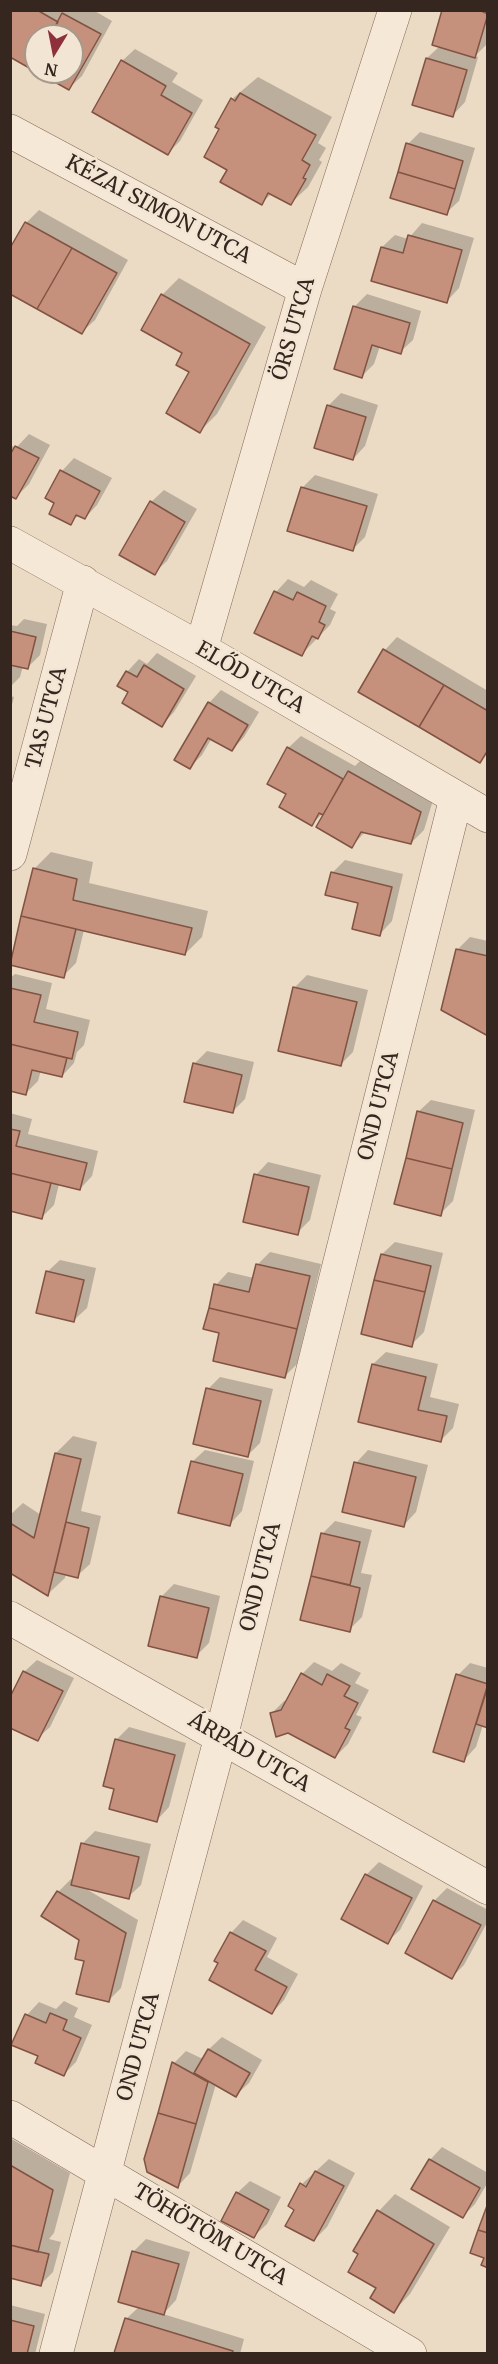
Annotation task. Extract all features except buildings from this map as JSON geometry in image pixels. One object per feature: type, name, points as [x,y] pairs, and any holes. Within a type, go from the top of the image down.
[{"type":"street","name":"ÖRS UTCA","points":[[201,649],[305,289],[395,10]]},
{"type":"street","name":"KÉZAI SIMON UTCA","points":[[10,131],[305,289]]},
{"type":"street","name":"ELŐD UTCA","points":[[10,543],[201,649],[488,816]]},
{"type":"street","name":"TAS UTCA","points":[[10,854],[83,582]]},
{"type":"street","name":"OND UTCA","points":[[56,2354],[221,1737],[456,798]]},
{"type":"street","name":"ÁRPÁD UTCA","points":[[10,1617],[488,1888]]},
{"type":"street","name":"TÖHÖTÖM UTCA","points":[[10,2117],[410,2354]]}]
